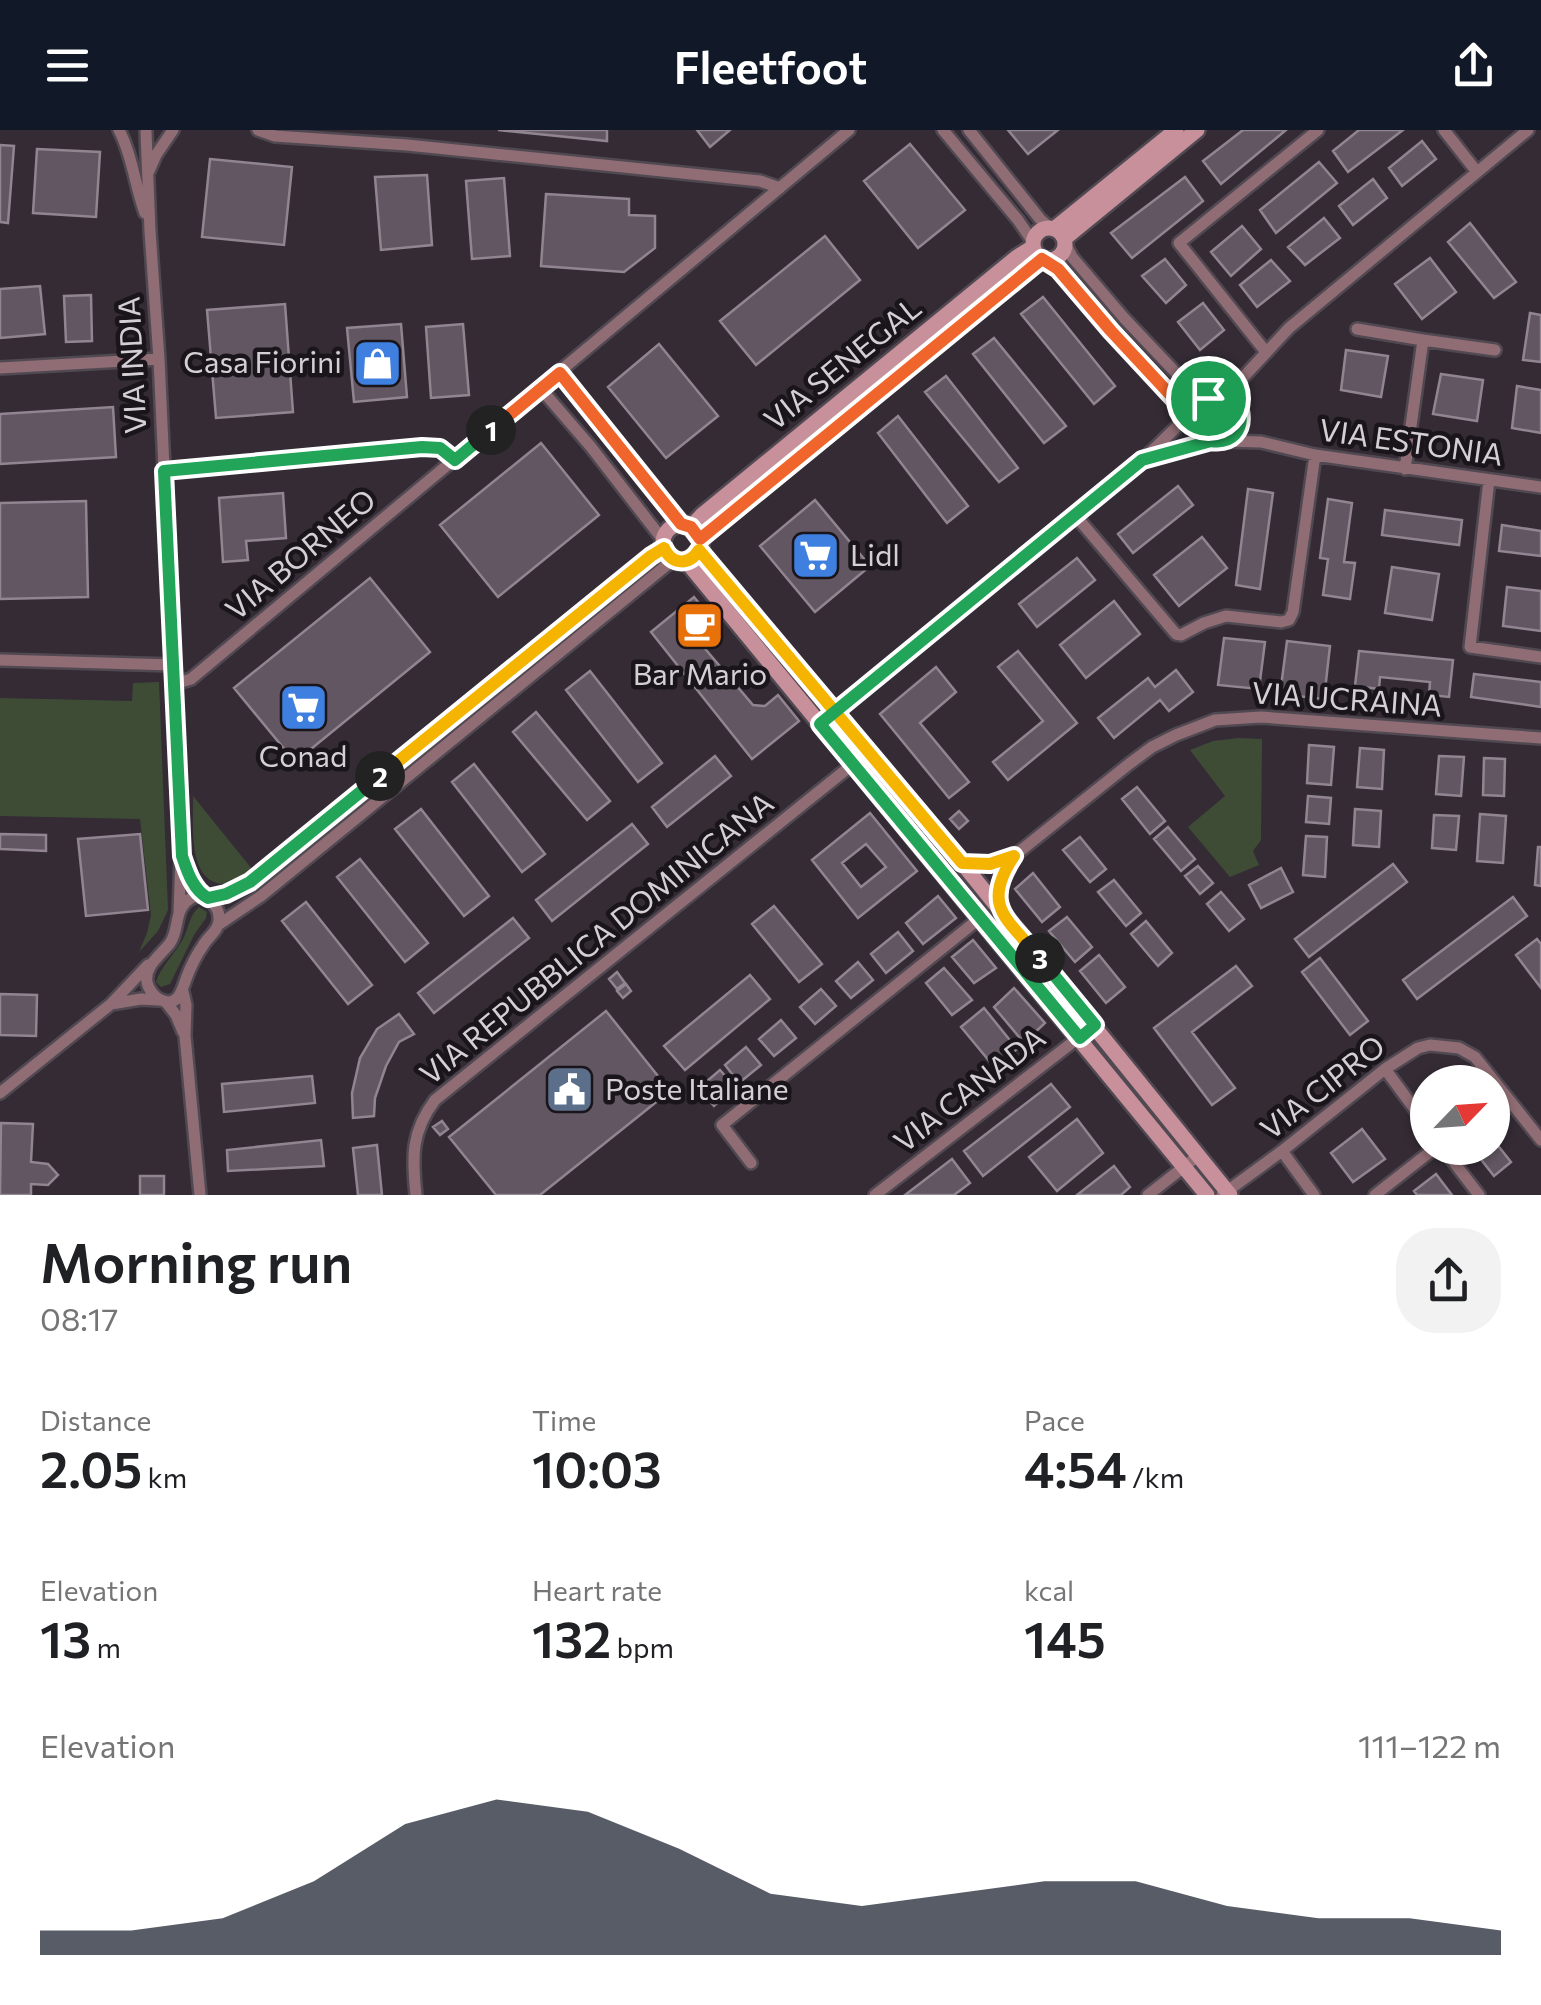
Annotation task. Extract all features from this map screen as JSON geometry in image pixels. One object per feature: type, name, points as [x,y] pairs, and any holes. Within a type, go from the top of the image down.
[{"type":"main road","points":[[1059,235],[1176,130]]},
{"type":"main road","points":[[1059,235],[1060,256],[1039,252],[1037,233],[1059,235],[1198,130]]},
{"type":"main road","name":"VIA SENEGAL","points":[[682,544],[1039,252]]},
{"type":"main road","points":[[682,544],[835,712],[962,863],[1227,1194]]},
{"type":"main road","points":[[682,544],[820,724],[1207,1195]]},
{"type":"street","name":"VIA INDIA","points":[[119,130],[150,231]]},
{"type":"street","name":"VIA INDIA","points":[[143,130],[159,358],[182,856],[179,912]]},
{"type":"street","points":[[143,130],[155,134],[172,130]]},
{"type":"street","points":[[148,174],[172,130]]},
{"type":"street","points":[[258,130],[276,136],[411,139],[760,180],[780,188]]},
{"type":"street","name":"VIA BORNEO","points":[[174,684],[191,679],[849,130]]},
{"type":"street","points":[[943,130],[1018,220],[1039,252],[1196,410]]},
{"type":"street","points":[[969,130],[1124,318],[1195,393],[1204,438],[1211,441]]},
{"type":"street","points":[[1266,352],[1179,243],[1318,130]]},
{"type":"street","points":[[1444,130],[1477,172]]},
{"type":"street","points":[[820,724],[1142,460],[1196,410],[1249,373],[1289,328],[1528,130]]},
{"type":"street","points":[[1357,329],[1495,350]]},
{"type":"street","points":[[1405,469],[1423,340]]},
{"type":"street","points":[[0,368],[159,358]]},
{"type":"street","points":[[560,373],[682,544]]},
{"type":"street","points":[[1142,460],[1211,441],[1225,441],[1237,433],[1249,373]]},
{"type":"street","points":[[541,388],[591,448],[682,544]]},
{"type":"street","points":[[1196,410],[1230,398],[1241,414]]},
{"type":"street","name":"VIA ESTONIA","points":[[1241,414],[1248,428],[1274,446]]},
{"type":"street","name":"VIA ESTONIA","points":[[1225,441],[1261,442],[1315,455],[1541,487]]},
{"type":"street","points":[[164,471],[422,447],[440,448],[455,460]]},
{"type":"street","points":[[1075,515],[1176,634],[1181,636],[1226,616],[1281,622],[1289,620],[1293,612],[1315,455]]},
{"type":"street","points":[[1490,480],[1470,647],[1541,657]]},
{"type":"street","name":"VIA SENEGAL","points":[[179,912],[193,896],[226,894],[250,882],[625,577],[682,544]]},
{"type":"street","name":"VIA SENEGAL","points":[[218,925],[261,896],[682,544]]},
{"type":"street","points":[[0,660],[173,664]]},
{"type":"street","name":"VIA UCRAINA","points":[[1014,856],[1152,748],[1214,720],[1261,718],[1541,738]]},
{"type":"street","name":"VIA REPUBBLICA DOMINICANA","points":[[416,1195],[414,1140],[435,1100],[868,752]]},
{"type":"street","name":"VIA INDIA","points":[[182,856],[189,876],[214,904],[220,916],[218,925]]},
{"type":"street","points":[[962,863],[990,864],[1014,856]]},
{"type":"street","points":[[999,908],[999,882],[1014,856]]},
{"type":"street","points":[[0,1093],[111,1004],[172,940],[179,912]]},
{"type":"street","points":[[751,1163],[722,1125],[980,918]]},
{"type":"street","points":[[200,1195],[183,992],[203,946],[218,925]]},
{"type":"street","points":[[156,957],[146,976],[151,990],[176,1015],[184,1036]]},
{"type":"street","points":[[111,1004],[142,998],[174,1000],[183,992]]},
{"type":"street","name":"VIA CANADA","points":[[875,1195],[1095,1025]]},
{"type":"street","name":"VIA CIPRO","points":[[1227,1194],[1385,1069],[1430,1045],[1458,1048],[1474,1057],[1541,1140]]},
{"type":"street","points":[[1385,1069],[1410,1103]]},
{"type":"street","points":[[1282,1152],[1314,1195]]},
{"type":"street","points":[[1148,1195],[1199,1155]]},
{"type":"street","points":[[1374,1195],[1415,1165]]},
{"type":"street","points":[[1453,1165],[1479,1195]]},
{"type":"green space","points":[[159,682],[168,910],[158,931],[139,952],[151,915],[140,819],[0,816],[0,698],[132,701],[133,683]]},
{"type":"green space","points":[[1262,739],[1261,840],[1253,851],[1259,865],[1230,877],[1188,827],[1225,796],[1190,750],[1213,741]]},
{"type":"green space","points":[[193,796],[252,869],[236,881],[217,883],[201,870],[194,846]]},
{"type":"green space","points":[[199,907],[207,912],[206,918],[170,984],[161,987],[156,982],[158,976]]},
{"type":"building","points":[[498,130],[607,130],[607,141]]},
{"type":"building","points":[[697,130],[730,130],[710,147]]},
{"type":"building","points":[[1008,130],[1058,130],[1028,154]]},
{"type":"building","points":[[1243,130],[1286,130],[1221,184],[1203,161]]},
{"type":"building","points":[[1359,130],[1403,130],[1348,172],[1333,151]]},
{"type":"building","points":[[1422,141],[1436,159],[1402,186],[1389,168]]},
{"type":"building","points":[[910,144],[965,210],[918,248],[864,181]]},
{"type":"building","points":[[0,145],[14,146],[8,223],[0,222]]},
{"type":"building","points":[[37,149],[100,152],[96,217],[33,213]]},
{"type":"building","points":[[210,159],[292,167],[284,245],[202,237]]},
{"type":"building","points":[[1319,162],[1337,183],[1276,233],[1260,210]]},
{"type":"building","points":[[427,175],[432,245],[381,250],[375,177]]},
{"type":"building","points":[[1185,177],[1203,201],[1132,258],[1111,233]]},
{"type":"building","points":[[504,178],[510,256],[472,259],[466,181]]},
{"type":"building","points":[[1373,179],[1387,198],[1353,225],[1339,206]]},
{"type":"building","points":[[546,194],[629,199],[629,215],[655,216],[655,248],[624,272],[541,266]]},
{"type":"building","points":[[1324,218],[1340,238],[1305,265],[1288,247]]},
{"type":"building","points":[[1470,223],[1516,282],[1494,298],[1448,242]]},
{"type":"building","points":[[1242,226],[1261,249],[1231,276],[1211,252]]},
{"type":"building","points":[[825,236],[860,280],[756,365],[720,321]]},
{"type":"building","points":[[1430,258],[1456,292],[1422,319],[1395,284]]},
{"type":"building","points":[[1165,259],[1186,285],[1166,303],[1142,276]]},
{"type":"building","points":[[1271,260],[1290,281],[1257,307],[1240,285]]},
{"type":"building","points":[[40,286],[45,334],[0,338],[0,289]]},
{"type":"building","points":[[91,295],[92,341],[66,342],[64,296]]},
{"type":"building","points":[[1043,297],[1115,386],[1094,404],[1021,314]]},
{"type":"building","points":[[1203,303],[1224,330],[1200,350],[1178,322]]},
{"type":"building","points":[[285,304],[293,412],[216,418],[207,310]]},
{"type":"building","points":[[1530,313],[1541,315],[1541,362],[1523,360]]},
{"type":"building","name":"Casa Fiorini","points":[[401,324],[407,397],[354,402],[347,328]]},
{"type":"building","points":[[463,324],[469,395],[431,398],[426,327]]},
{"type":"building","points":[[994,338],[1066,426],[1044,443],[973,354]]},
{"type":"building","points":[[659,344],[718,416],[666,458],[608,387]]},
{"type":"building","points":[[1346,350],[1388,356],[1381,397],[1341,390]]},
{"type":"building","points":[[1441,374],[1483,380],[1477,421],[1433,414]]},
{"type":"building","points":[[946,376],[1018,468],[999,482],[925,392]]},
{"type":"building","points":[[1517,386],[1541,390],[1541,433],[1512,428]]},
{"type":"building","points":[[113,407],[116,457],[0,464],[0,414]]},
{"type":"building","points":[[898,416],[968,506],[947,523],[878,433]]},
{"type":"building","points":[[541,443],[599,515],[498,597],[440,525]]},
{"type":"building","points":[[1178,486],[1193,505],[1133,553],[1118,534]]},
{"type":"building","points":[[1248,489],[1273,493],[1260,589],[1236,585]]},
{"type":"building","points":[[283,493],[286,538],[246,541],[248,560],[223,562],[219,498]]},
{"type":"building","points":[[1328,499],[1352,503],[1344,562],[1355,563],[1350,599],[1323,595],[1328,559],[1320,558]]},
{"type":"building","name":"Lidl","points":[[815,500],[870,566],[815,612],[760,546]]},
{"type":"building","points":[[86,501],[88,597],[0,599],[0,503]]},
{"type":"building","points":[[1385,510],[1462,520],[1459,545],[1382,535]]},
{"type":"building","points":[[1502,525],[1541,531],[1541,556],[1499,551]]},
{"type":"building","points":[[1202,537],[1227,568],[1179,606],[1154,575]]},
{"type":"building","points":[[1077,558],[1095,580],[1037,627],[1019,604]]},
{"type":"building","points":[[1392,567],[1439,574],[1432,620],[1385,613]]},
{"type":"building","points":[[370,578],[430,652],[295,762],[234,688]]},
{"type":"building","points":[[1507,587],[1541,591],[1541,631],[1503,626]]},
{"type":"building","points":[[694,597],[715,623],[703,633],[701,644],[753,705],[765,706],[778,695],[799,721],[752,759],[651,632]]},
{"type":"building","points":[[1114,601],[1140,634],[1086,678],[1060,645]]},
{"type":"building","points":[[1224,638],[1265,642],[1259,689],[1218,685]]},
{"type":"building","points":[[1287,641],[1330,646],[1324,699],[1280,694]]},
{"type":"building","points":[[1018,651],[1077,723],[1008,780],[993,762],[1043,721],[998,667]]},
{"type":"building","points":[[1359,651],[1453,660],[1449,697],[1429,695],[1430,682],[1380,677],[1379,689],[1355,686]]},
{"type":"building","points":[[936,667],[956,692],[920,723],[969,782],[949,798],[880,714]]},
{"type":"building","points":[[1176,670],[1193,692],[1169,711],[1160,700],[1114,738],[1098,718],[1148,678],[1155,687]]},
{"type":"building","points":[[590,671],[662,763],[638,782],[566,690]]},
{"type":"building","points":[[1474,674],[1541,682],[1541,707],[1471,697]]},
{"type":"building","points":[[536,712],[610,801],[587,820],[513,732]]},
{"type":"building","points":[[1309,745],[1334,747],[1331,785],[1307,783]]},
{"type":"building","points":[[1360,748],[1384,750],[1382,789],[1357,787]]},
{"type":"building","points":[[715,756],[731,776],[667,827],[652,807]]},
{"type":"building","points":[[1439,756],[1464,757],[1461,796],[1436,794]]},
{"type":"building","points":[[1484,758],[1505,759],[1504,796],[1483,795]]},
{"type":"building","points":[[474,764],[545,854],[522,872],[452,782]]},
{"type":"building","points":[[1137,787],[1165,821],[1150,834],[1122,799]]},
{"type":"building","points":[[1308,796],[1331,798],[1329,824],[1306,822]]},
{"type":"building","points":[[421,809],[489,896],[464,916],[395,829]]},
{"type":"building","points":[[1355,809],[1381,811],[1379,847],[1353,845]]},
{"type":"building","points":[[959,811],[968,821],[959,829],[950,819]]},
{"type":"building","points":[[870,813],[917,871],[858,918],[812,860]],"holes":[[[866,844],[886,867],[861,887],[842,863]]]},
{"type":"building","points":[[1480,814],[1506,816],[1503,863],[1477,861]]},
{"type":"building","points":[[1434,815],[1459,816],[1456,850],[1432,848]]},
{"type":"building","points":[[632,824],[648,844],[552,921],[536,900]]},
{"type":"building","points":[[1168,827],[1195,859],[1181,871],[1154,839]]},
{"type":"building","points":[[0,834],[46,835],[46,851],[0,849]]},
{"type":"building","points":[[140,834],[148,910],[86,916],[78,839]]},
{"type":"building","points":[[1306,836],[1327,837],[1325,877],[1303,875]]},
{"type":"building","points":[[1080,837],[1106,869],[1090,882],[1063,850]]},
{"type":"building","points":[[1541,847],[1541,886],[1535,885]]},
{"type":"building","points":[[360,859],[428,943],[405,962],[337,877]]},
{"type":"building","points":[[1393,864],[1407,882],[1309,957],[1295,939]]},
{"type":"building","points":[[1198,866],[1213,883],[1200,894],[1185,876]]},
{"type":"building","points":[[1281,868],[1293,892],[1261,908],[1249,885]]},
{"type":"building","points":[[1033,873],[1060,907],[1042,922],[1015,889]]},
{"type":"building","points":[[1114,880],[1141,913],[1126,926],[1098,892]]},
{"type":"building","points":[[1221,892],[1244,919],[1229,931],[1207,904]]},
{"type":"building","points":[[938,896],[956,918],[923,944],[906,923]]},
{"type":"building","points":[[1513,897],[1527,916],[1417,999],[1403,980]]},
{"type":"building","points":[[306,902],[372,985],[348,1004],[282,921]]},
{"type":"building","points":[[774,906],[822,964],[799,982],[752,924]]},
{"type":"building","points":[[1067,917],[1092,947],[1075,962],[1049,931]]},
{"type":"building","points":[[513,918],[529,938],[434,1013],[418,993]]},
{"type":"building","points":[[1146,921],[1172,953],[1158,966],[1131,934]]},
{"type":"building","points":[[898,932],[913,951],[886,973],[871,954]]},
{"type":"building","points":[[1537,939],[1541,944],[1541,988],[1516,955]]},
{"type":"building","points":[[973,940],[996,968],[974,983],[952,957]]},
{"type":"building","points":[[1099,955],[1125,987],[1106,1003],[1080,971]]},
{"type":"building","points":[[1320,958],[1368,1021],[1350,1035],[1302,972]]},
{"type":"building","points":[[858,962],[873,980],[851,998],[836,981]]},
{"type":"building","points":[[1236,966],[1252,986],[1192,1032],[1235,1088],[1212,1105],[1154,1028]]},
{"type":"building","points":[[944,968],[972,1000],[952,1015],[926,983]]},
{"type":"building","points":[[617,972],[625,983],[617,989],[609,979]]},
{"type":"building","points":[[750,975],[770,999],[685,1070],[664,1046]]},
{"type":"building","points":[[626,984],[631,991],[623,998],[617,991]]},
{"type":"building","points":[[1014,988],[1045,1023],[1024,1043],[994,1007]]},
{"type":"building","points":[[821,989],[836,1006],[815,1024],[800,1007]]},
{"type":"building","points":[[0,994],[37,995],[36,1036],[0,1035]]},
{"type":"building","points":[[984,1008],[1017,1049],[995,1068],[961,1027]]},
{"type":"building","points":[[606,1011],[670,1091],[540,1195],[496,1195],[449,1137]]},
{"type":"building","points":[[399,1014],[414,1034],[399,1042],[386,1066],[375,1098],[374,1116],[353,1118],[352,1093],[360,1058],[377,1029]]},
{"type":"building","points":[[781,1020],[796,1038],[774,1056],[759,1039]]},
{"type":"building","points":[[746,1047],[761,1065],[739,1083],[725,1065]]},
{"type":"building","points":[[720,1070],[735,1087],[714,1106],[699,1088]]},
{"type":"building","points":[[312,1076],[315,1103],[224,1112],[222,1084]]},
{"type":"building","points":[[1051,1084],[1070,1107],[983,1176],[964,1151]]},
{"type":"building","points":[[1077,1119],[1103,1153],[1057,1191],[1029,1157]]},
{"type":"building","points":[[442,1121],[448,1129],[440,1135],[433,1127]]},
{"type":"building","points":[[1,1123],[33,1124],[31,1162],[48,1164],[58,1175],[48,1185],[31,1184],[31,1195],[0,1195]]},
{"type":"building","points":[[1362,1129],[1385,1159],[1353,1182],[1331,1153]]},
{"type":"building","points":[[321,1140],[324,1166],[228,1171],[227,1150]]},
{"type":"building","points":[[377,1145],[382,1195],[358,1195],[353,1148]]},
{"type":"building","points":[[952,1159],[970,1183],[954,1195],[905,1195]]},
{"type":"building","points":[[1485,1165],[1507,1165],[1494,1176]]},
{"type":"building","points":[[1114,1166],[1130,1187],[1121,1195],[1077,1195]]},
{"type":"building","points":[[1436,1174],[1452,1195],[1417,1195],[1414,1191]]},
{"type":"building","points":[[140,1176],[164,1176],[164,1195],[140,1195]]},
{"type":"place","name":"Casa Fiorini","points":[[377,363]]},
{"type":"place","name":"Lidl","points":[[815,556]]},
{"type":"place","name":"Bar Mario","points":[[700,626]]},
{"type":"place","name":"Conad","points":[[303,708]]},
{"type":"place","name":"Poste Italiane","points":[[570,1090]]},
{"type":"route","points":[[1208,398],[1190,416],[1058,269],[1042,259],[700,539],[695,530],[681,524],[560,373],[455,460],[440,448],[422,447],[164,471],[182,856],[189,876],[201,895],[208,898],[250,882],[651,556],[664,548],[669,558],[682,562],[692,560],[699,550],[835,712],[884,772],[962,863],[990,864],[1014,856],[999,882],[999,908],[1095,1025],[1080,1038],[820,724],[835,712],[1142,460],[1232,438],[1242,418],[1236,403],[1222,396],[1208,398]]}]
